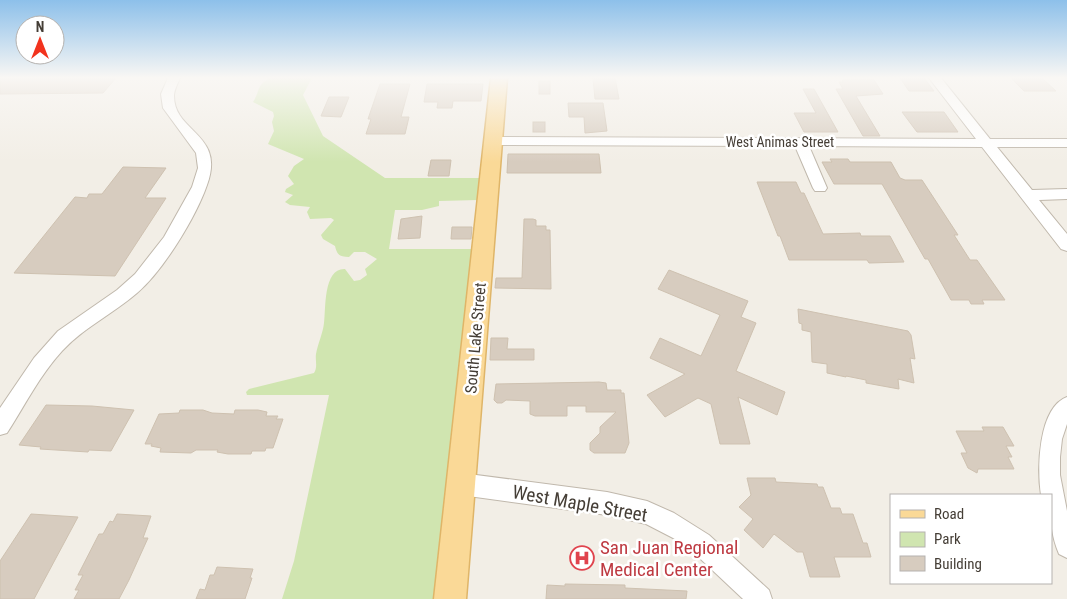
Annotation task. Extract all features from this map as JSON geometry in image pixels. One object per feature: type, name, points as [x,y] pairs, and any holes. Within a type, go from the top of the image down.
[{"type":"main road","name":"South Lake Street","points":[[450,599],[496,106]]},
{"type":"street","points":[[0,426],[34,373],[56,345],[82,323],[121,297],[144,276],[154,263],[200,186],[206,167],[201,146],[190,132],[172,116],[169,106]]},
{"type":"street","points":[[958,106],[1067,245]]},
{"type":"street","name":"West Animas Street","points":[[493,141],[1067,143]]},
{"type":"street","points":[[800,142],[820,188]]},
{"type":"street","points":[[1028,195],[1067,194]]},
{"type":"street","points":[[1067,406],[1055,429],[1051,445],[1049,469],[1056,514],[1067,546]]},
{"type":"street","name":"West Maple Street","points":[[461,484],[473,484],[527,494],[618,506],[648,513],[672,523],[698,540],[760,599]]},
{"type":"green space","points":[[261,106],[308,106],[323,136],[385,178],[481,178],[478,200],[439,201],[439,206],[422,210],[395,210],[389,249],[473,249],[437,599],[282,599],[294,561],[329,395],[247,395],[246,392],[249,389],[314,373],[329,282],[338,270],[345,269],[354,281],[360,280],[367,275],[365,269],[377,259],[365,252],[354,252],[349,257],[339,255],[335,246],[323,239],[321,235],[334,220],[331,218],[310,219],[307,212],[310,207],[290,205],[285,202],[293,195],[285,192],[286,189],[294,184],[288,176],[294,166],[304,159],[268,144],[274,131],[272,122],[273,112]]},
{"type":"building","points":[[325,106],[345,106],[341,117],[321,116]]},
{"type":"building","points":[[372,106],[404,106],[401,117],[409,117],[405,134],[366,134],[371,119],[368,119]]},
{"type":"building","points":[[437,106],[452,106],[452,108],[437,108]]},
{"type":"building","points":[[568,106],[603,106],[607,131],[585,133],[584,117],[569,117]]},
{"type":"building","points":[[812,106],[823,106],[838,132],[804,132],[794,113],[816,113]]},
{"type":"building","points":[[846,106],[862,106],[880,136],[863,136]]},
{"type":"building","points":[[902,112],[944,112],[958,132],[917,132]]},
{"type":"building","points":[[533,122],[545,122],[545,132],[533,132]]},
{"type":"building","points":[[508,154],[599,154],[601,173],[507,173]]},
{"type":"building","points":[[830,159],[848,159],[850,162],[891,162],[900,178],[905,180],[922,180],[958,235],[954,235],[970,260],[977,260],[1005,300],[982,300],[984,304],[971,304],[969,300],[951,300],[882,184],[834,184],[822,162],[832,162]]},
{"type":"building","points":[[431,160],[451,160],[449,176],[428,176]]},
{"type":"building","points":[[123,167],[166,168],[145,198],[166,198],[115,276],[14,273],[75,197],[87,198],[89,194],[102,194]]},
{"type":"building","points":[[757,182],[796,182],[801,193],[804,193],[823,234],[860,233],[861,236],[890,236],[904,262],[869,263],[867,260],[789,260]]},
{"type":"building","points":[[422,216],[420,238],[398,239],[401,219]]},
{"type":"building","points":[[524,219],[536,220],[536,226],[546,226],[546,230],[550,230],[551,289],[495,288],[496,278],[522,278]]},
{"type":"building","points":[[452,227],[472,227],[471,239],[451,239]]},
{"type":"building","points":[[669,270],[748,301],[741,317],[756,323],[736,371],[785,392],[777,415],[738,397],[750,444],[720,444],[711,404],[698,398],[665,417],[647,395],[685,374],[650,358],[660,338],[701,356],[720,315],[658,289]]},
{"type":"building","points":[[798,309],[908,331],[911,335],[915,359],[910,358],[914,383],[898,379],[899,389],[866,383],[866,380],[827,373],[827,364],[812,362],[811,332],[802,330],[802,324],[799,323]]},
{"type":"building","points":[[491,338],[508,338],[507,349],[534,349],[534,360],[490,360]]},
{"type":"building","points":[[606,383],[607,390],[621,390],[621,393],[624,393],[629,443],[625,453],[594,453],[590,450],[590,443],[600,433],[600,427],[616,412],[586,412],[586,406],[567,406],[567,416],[535,416],[530,414],[530,401],[506,400],[502,403],[497,403],[494,400],[496,384]]},
{"type":"building","points":[[46,405],[92,406],[134,410],[111,451],[89,450],[88,452],[40,449],[41,447],[19,445]]},
{"type":"building","points":[[180,410],[203,410],[212,413],[234,414],[235,410],[258,410],[267,412],[266,416],[278,416],[276,419],[283,419],[273,448],[266,448],[265,451],[252,451],[251,454],[228,454],[217,452],[218,450],[196,450],[191,453],[160,452],[161,448],[151,446],[152,444],[145,444],[159,414],[179,413]]},
{"type":"building","points":[[982,427],[1003,427],[1014,446],[1006,446],[1012,457],[1008,457],[1014,469],[978,469],[977,473],[968,468],[961,453],[967,453],[956,431],[984,431]]},
{"type":"building","points":[[747,478],[775,478],[776,482],[817,484],[818,487],[823,487],[831,508],[840,508],[842,514],[853,514],[863,543],[867,543],[871,557],[834,557],[840,577],[810,577],[803,552],[797,552],[774,534],[763,548],[744,530],[753,519],[739,507],[751,495]]},
{"type":"building","points":[[31,514],[78,517],[34,599],[0,599],[0,561]]},
{"type":"building","points":[[117,514],[151,516],[143,538],[148,538],[129,580],[119,599],[74,599],[79,590],[75,590],[83,575],[78,575],[99,534],[103,534],[110,521],[113,522]]},
{"type":"building","points":[[217,567],[253,569],[245,599],[196,599],[200,589],[205,590],[210,575],[214,575]]},
{"type":"building","name":"San Juan Regional Medical Center","points":[[565,584],[625,585],[625,588],[687,591],[686,599],[546,599],[547,585],[565,586]]},
{"type":"place","name":"San Juan Regional Medical Center","points":[[582,558]]}]
